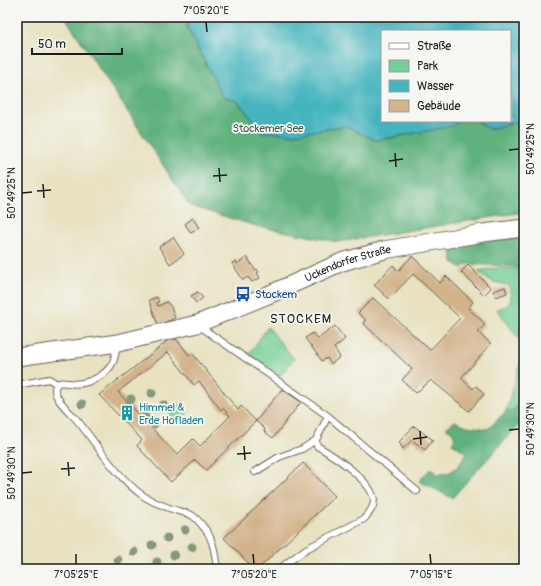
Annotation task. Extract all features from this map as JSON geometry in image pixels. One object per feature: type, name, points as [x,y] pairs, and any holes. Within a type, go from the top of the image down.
[{"type":"main road","name":"Uckendorfer Straße","points":[[17,357],[118,343],[197,324],[350,259],[384,250],[483,233],[524,228]]},
{"type":"lane","points":[[197,324],[328,416],[417,491]]},
{"type":"lane","points":[[17,385],[49,379],[57,384],[60,382],[78,384],[93,380],[100,376],[113,363],[118,343]]},
{"type":"lane","points":[[57,384],[55,391],[63,405],[131,486],[143,496],[156,503],[192,515],[205,529],[210,536],[218,569]]},
{"type":"lane","points":[[255,472],[279,457],[302,449],[316,440],[328,416]]},
{"type":"lane","points":[[279,569],[306,549],[364,519],[370,513],[373,505],[374,498],[371,490],[359,477],[318,446],[316,440]]},
{"type":"green space","name":"Stockemer See","points":[[65,17],[185,17],[188,30],[223,97],[237,101],[262,132],[293,134],[346,126],[376,141],[453,126],[457,122],[478,122],[489,129],[524,121],[524,212],[338,242],[256,226],[190,206]]},
{"type":"green space","points":[[524,238],[524,268],[467,264],[461,268],[453,262],[451,252],[459,246],[502,239]]},
{"type":"green space","points":[[498,268],[524,269],[524,346],[497,309],[507,306],[511,300],[509,285],[493,282],[477,271]]},
{"type":"green space","points":[[268,327],[294,359],[280,376],[249,354]]},
{"type":"green space","points":[[524,350],[524,399],[513,411],[506,411]]},
{"type":"green space","points":[[524,399],[524,419],[452,498],[419,481],[431,468],[436,474],[447,473],[455,469],[467,453],[452,443],[455,438],[452,431],[446,428],[455,421],[467,426],[488,429],[506,411],[513,411]]},
{"type":"green space","points":[[181,403],[188,412],[177,423],[171,419],[170,413]]},
{"type":"water","name":"Stockemer See","points":[[185,17],[524,17],[524,120],[489,129],[478,122],[511,122],[511,30],[381,30],[381,122],[457,122],[453,126],[376,140],[346,126],[293,134],[262,132],[238,101],[223,97],[189,30]]},
{"type":"building","points":[[193,218],[199,228],[191,233],[185,224]]},
{"type":"building","points":[[173,237],[184,254],[170,264],[159,247]]},
{"type":"building","points":[[412,256],[440,283],[446,276],[473,302],[468,308],[485,324],[478,332],[491,344],[461,378],[473,389],[476,386],[484,394],[469,411],[431,380],[416,393],[402,380],[412,369],[363,323],[366,320],[358,313],[373,298],[430,350],[460,318],[413,274],[389,299],[374,285],[393,265],[398,271]]},
{"type":"building","points":[[247,257],[255,270],[257,269],[259,272],[257,273],[260,278],[252,282],[248,277],[243,280],[232,263],[236,261],[237,264]]},
{"type":"building","points":[[468,265],[491,288],[484,295],[461,272]]},
{"type":"building","points":[[505,287],[507,293],[496,297],[493,291]]},
{"type":"building","points":[[198,292],[203,298],[196,303],[191,296]]},
{"type":"building","points":[[157,297],[159,302],[157,302],[158,306],[167,302],[171,307],[175,318],[158,325],[149,300]]},
{"type":"building","points":[[335,326],[345,339],[334,348],[340,357],[331,364],[327,358],[322,361],[305,338],[313,333],[318,339]]},
{"type":"building","name":"Himmel & Erde Hofladen","points":[[170,339],[176,339],[189,355],[192,353],[238,410],[241,406],[256,421],[206,470],[195,460],[171,482],[137,446],[142,440],[99,395]],"holes":[[[168,352],[194,385],[199,381],[221,410],[223,408],[230,416],[200,446],[193,439],[177,455],[118,392]]]},
{"type":"building","points":[[282,389],[301,402],[273,438],[264,431],[265,429],[256,421]]},
{"type":"building","points":[[414,426],[433,440],[425,450],[412,440],[403,449],[399,442]]},
{"type":"building","points":[[303,463],[335,496],[258,569],[254,569],[224,538]]},
{"type":"place","name":"Stockem","points":[[243,294]]},
{"type":"place","name":"Himmel & Erde Hofladen","points":[[127,413]]},
{"type":"district","name":"STOCKEM","points":[[301,319]]}]
